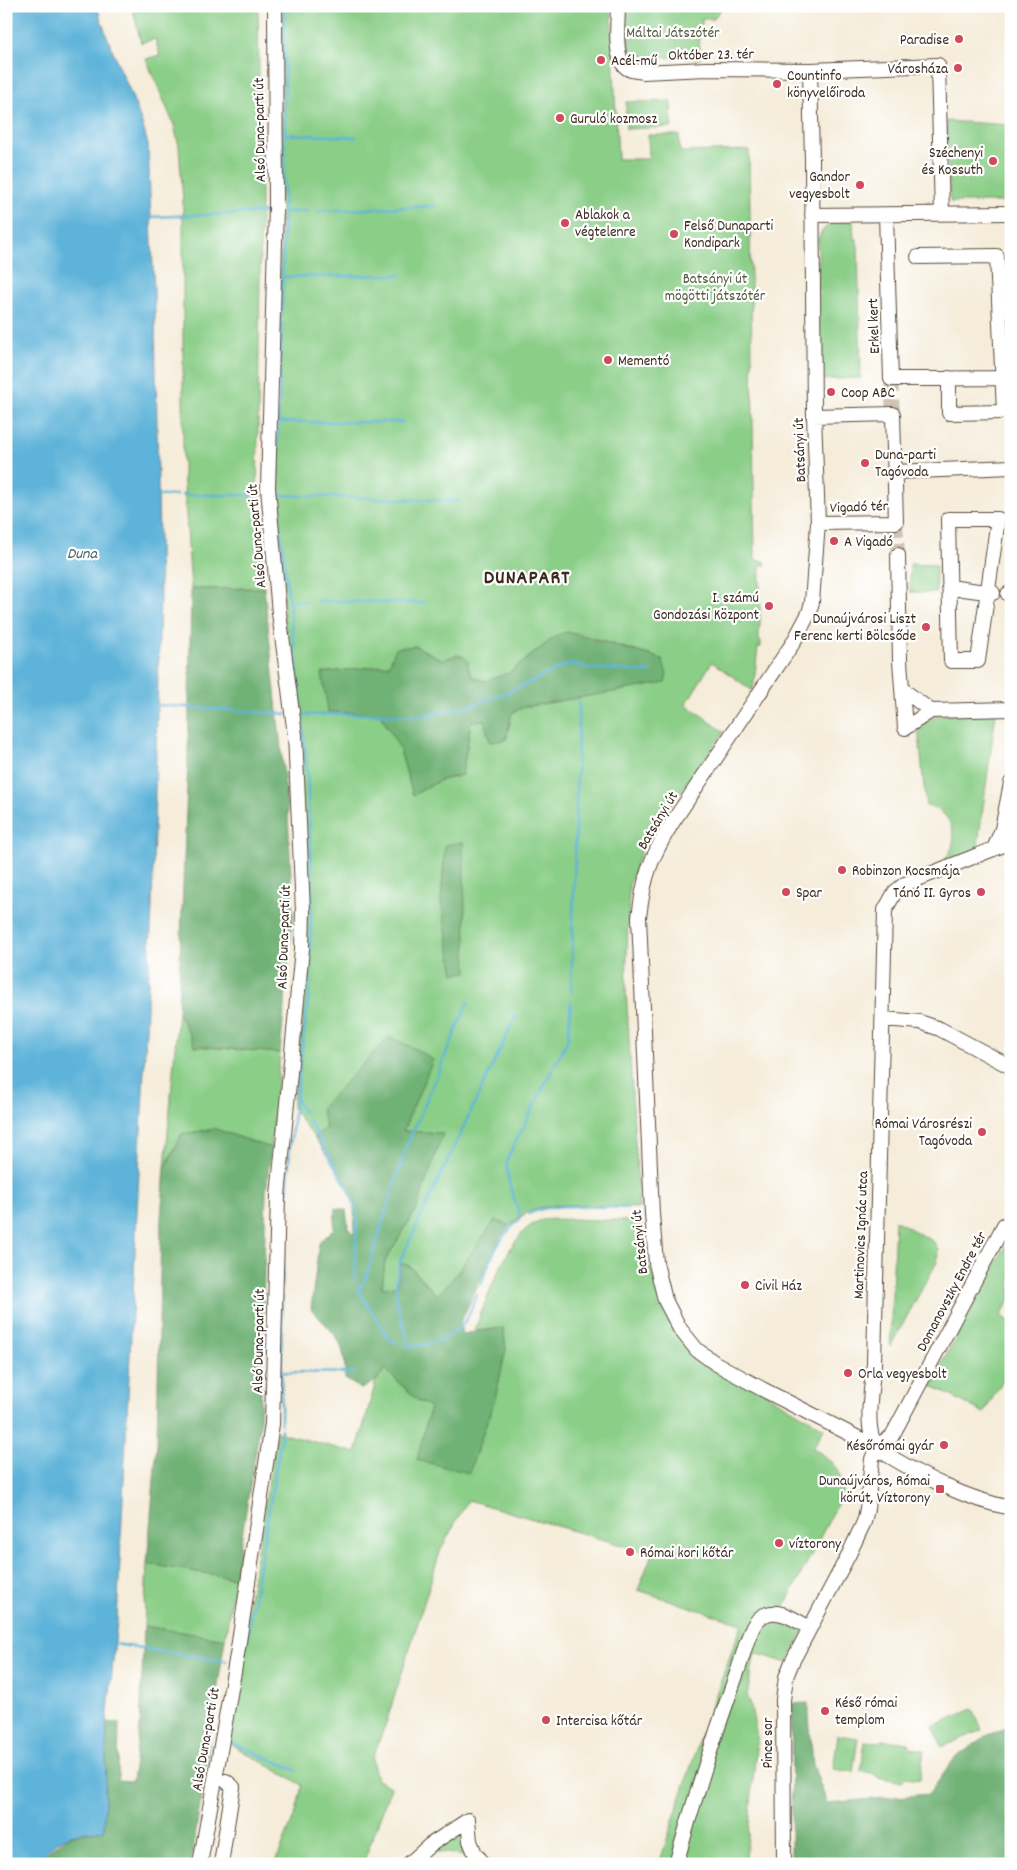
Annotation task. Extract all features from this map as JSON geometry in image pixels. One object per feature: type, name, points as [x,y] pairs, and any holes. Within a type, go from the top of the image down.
[{"type":"street","name":"Alsó Duna-parti út","points":[[200,1864],[237,1655],[272,1424],[278,1196],[302,949],[303,911],[293,715],[279,613],[268,488],[276,206],[275,6]]},
{"type":"street","name":"Október 23. tér","points":[[618,6],[618,58],[626,68],[642,72],[706,69],[810,70],[938,65],[942,214]]},
{"type":"street","points":[[810,70],[812,215],[1011,213]]},
{"type":"street","name":"Batsányi út","points":[[812,215],[814,416],[818,524],[814,587],[808,613],[793,643],[657,847],[647,868],[642,890],[639,917],[652,1214],[656,1263],[665,1300],[680,1329],[697,1350],[715,1363],[842,1430],[877,1446],[884,1453],[953,1490],[982,1501],[1011,1508]]},
{"type":"street","name":"Erkel kert","points":[[886,215],[891,378],[1002,378]]},
{"type":"street","points":[[918,257],[997,256],[1006,334],[1002,378],[1004,412],[949,414],[949,378]]},
{"type":"street","name":"Vigadó tér","points":[[814,416],[893,414],[896,522],[818,524]]},
{"type":"street","points":[[895,472],[1011,467]]},
{"type":"street","points":[[998,518],[990,592],[978,661],[951,661],[950,588],[948,519],[998,518]]},
{"type":"street","points":[[898,555],[900,661],[904,728],[931,710],[1011,709]]},
{"type":"street","points":[[950,588],[990,592]]},
{"type":"street","points":[[902,689],[931,710]]},
{"type":"street","points":[[994,849],[1002,829],[1011,783]]},
{"type":"street","points":[[994,849],[1011,842]]},
{"type":"street","name":"Martinovics Ignác utca","points":[[877,1446],[872,1437],[870,1422],[874,1364],[885,910],[895,892],[905,884],[994,849]]},
{"type":"street","points":[[883,1019],[920,1022],[934,1027],[1011,1067]]},
{"type":"street","name":"Domanovszky Endre tér","points":[[877,1446],[892,1436],[1004,1224]]},
{"type":"street","points":[[842,1430],[851,1429],[870,1422]]},
{"type":"street","points":[[676,1864],[694,1800],[752,1629],[758,1620],[767,1614],[774,1613],[790,1617],[809,1628],[850,1554],[864,1522],[872,1459],[877,1446]]},
{"type":"street","name":"Pince sor","points":[[784,1864],[783,1700],[789,1670],[809,1628]]},
{"type":"street","points":[[221,1864],[233,1787],[226,1781]]},
{"type":"street","points":[[409,1864],[436,1841],[468,1820],[470,1841],[477,1862]]},
{"type":"green space","points":[[132,6],[258,6],[261,200],[257,495],[264,588],[191,589],[183,470],[183,202],[179,146],[174,125],[146,59],[160,55],[155,39],[141,43]]},
{"type":"green space","name":"Batsányi út mögötti játszótér","points":[[282,6],[611,6],[618,159],[649,159],[648,135],[679,135],[680,152],[749,150],[755,560],[765,561],[766,565],[760,565],[759,641],[761,641],[761,647],[758,647],[753,691],[712,662],[686,704],[724,732],[654,827],[641,850],[629,886],[626,989],[639,1208],[557,1205],[528,1212],[509,1226],[495,1220],[452,1280],[437,1295],[410,1266],[401,1264],[397,1286],[382,1287],[385,1261],[417,1208],[442,1133],[403,1131],[321,1108],[326,1128],[314,1137],[292,1108],[306,989],[305,828],[284,620],[278,490]],"holes":[[[576,633],[662,659],[636,688],[524,707],[512,713],[471,722],[462,775],[441,780],[413,795],[399,747],[380,713],[322,673],[389,665],[415,646],[443,660],[456,655],[468,668],[473,677],[485,681],[509,673],[557,635]],[[463,842],[441,902],[445,846]]]},
{"type":"green space","name":"Máltai Játszótér","points":[[626,6],[724,6],[713,19],[702,19],[702,25],[699,26],[700,59],[630,55]]},
{"type":"green space","points":[[671,101],[672,127],[626,129],[626,102]]},
{"type":"green space","points":[[946,121],[1011,125],[1011,202],[950,202]]},
{"type":"green space","points":[[844,221],[853,221],[854,239],[857,239],[858,245],[861,378],[819,380],[818,239],[822,231],[828,226]]},
{"type":"green space","points":[[910,564],[936,565],[936,593],[910,592]]},
{"type":"green space","points":[[264,588],[288,814],[293,916],[280,1053],[195,1046],[178,1012],[188,760],[191,589]]},
{"type":"green space","points":[[567,632],[662,659],[667,674],[665,683],[524,707],[512,713],[506,740],[490,742],[484,720],[471,722],[462,775],[441,780],[413,795],[399,747],[380,714],[328,712],[322,673],[389,665],[396,648],[415,646],[443,660],[456,655],[463,656],[468,661],[468,668],[473,677],[485,681],[509,673],[557,635]]},
{"type":"green space","points":[[996,713],[977,851],[944,864],[943,861],[949,854],[954,837],[949,820],[935,809],[926,806],[918,727],[938,715]]},
{"type":"green space","points":[[463,842],[467,972],[454,974],[441,902],[445,845]]},
{"type":"green space","points":[[178,1012],[195,1046],[280,1053],[271,1148],[215,1129],[182,1134],[165,1168]]},
{"type":"green space","points":[[389,1037],[416,1049],[433,1060],[403,1131],[443,1133],[417,1208],[385,1261],[382,1287],[397,1286],[401,1263],[409,1266],[437,1295],[452,1280],[495,1220],[509,1226],[500,1238],[460,1323],[462,1334],[503,1328],[506,1349],[495,1398],[469,1473],[417,1460],[430,1407],[417,1400],[385,1369],[376,1381],[361,1389],[345,1379],[344,1355],[338,1340],[311,1309],[319,1243],[334,1228],[335,1208],[346,1210],[348,1226],[352,1233],[355,1233],[354,1206],[346,1182],[314,1137],[326,1128],[321,1108]]},
{"type":"green space","points":[[215,1129],[271,1148],[266,1191],[260,1425],[235,1578],[147,1564],[157,1443],[161,1218],[165,1168],[182,1134]]},
{"type":"green space","points":[[543,1220],[640,1221],[642,1244],[665,1312],[691,1349],[824,1428],[813,1448],[831,1462],[841,1479],[842,1495],[780,1615],[805,1629],[787,1663],[755,1653],[747,1695],[757,1737],[746,1858],[748,1864],[659,1864],[703,1729],[742,1624],[638,1590],[652,1554],[468,1500],[441,1549],[386,1723],[372,1759],[377,1780],[391,1787],[363,1864],[275,1864],[296,1812],[302,1785],[225,1741],[277,1432],[356,1453],[376,1381],[385,1369],[417,1400],[430,1407],[469,1473],[495,1398],[506,1349],[503,1328],[474,1331],[485,1303],[508,1253],[517,1239],[528,1228]]},
{"type":"green space","points":[[895,1220],[934,1242],[938,1249],[937,1262],[890,1347]]},
{"type":"green space","points":[[1011,1236],[1011,1298],[1001,1316],[1011,1322],[1011,1382],[1004,1378],[984,1413],[930,1385]]},
{"type":"green space","points":[[147,1564],[235,1578],[225,1639],[144,1626]]},
{"type":"green space","points":[[144,1626],[225,1639],[191,1864],[32,1864],[69,1836],[104,1830],[107,1722],[119,1723],[118,1780],[132,1781],[140,1727]]},
{"type":"green space","points":[[808,1703],[813,1765],[827,1803],[929,1794],[955,1758],[986,1736],[1011,1726],[1011,1864],[791,1864],[792,1704]]},
{"type":"green space","points":[[973,1709],[982,1730],[942,1747],[933,1726]]},
{"type":"green space","points":[[838,1735],[858,1738],[853,1772],[833,1769]]},
{"type":"green space","points":[[883,1740],[908,1743],[911,1748],[924,1750],[920,1780],[906,1778],[902,1782],[861,1771],[865,1741],[878,1743]]},
{"type":"green space","points":[[454,1832],[463,1832],[467,1846],[464,1856],[428,1850]]},
{"type":"water","name":"Duna","points":[[6,6],[97,6],[102,24],[137,110],[148,145],[155,315],[160,597],[152,908],[117,1621],[107,1722],[104,1830],[68,1836],[33,1860],[17,1864],[6,1862]]},
{"type":"waterway","points":[[282,317],[285,134],[284,6]]},
{"type":"waterway","points":[[285,9],[303,10]]},
{"type":"waterway","points":[[313,10],[367,12]]},
{"type":"waterway","points":[[286,134],[356,137]]},
{"type":"waterway","points":[[318,211],[435,206]]},
{"type":"waterway","points":[[284,212],[307,211]]},
{"type":"waterway","points":[[151,217],[270,212]]},
{"type":"waterway","points":[[284,277],[401,275]]},
{"type":"waterway","points":[[282,323],[277,501],[300,695],[307,774],[312,873],[309,993],[290,1146],[282,1286]]},
{"type":"waterway","points":[[278,422],[403,422]]},
{"type":"waterway","points":[[158,496],[177,495]]},
{"type":"waterway","points":[[182,495],[264,495]]},
{"type":"waterway","points":[[277,495],[303,496]]},
{"type":"waterway","points":[[308,496],[459,501]]},
{"type":"waterway","points":[[288,601],[306,601]]},
{"type":"waterway","points":[[317,601],[425,603]]},
{"type":"waterway","points":[[300,715],[378,714],[423,716],[472,705],[509,692],[566,665],[574,664],[588,668],[651,672]]},
{"type":"waterway","points":[[571,992],[579,701]]},
{"type":"waterway","points":[[157,705],[287,714]]},
{"type":"waterway","points":[[520,1215],[508,1178],[508,1157],[568,1039],[571,1002]]},
{"type":"waterway","points":[[357,1289],[366,1277],[405,1150],[468,1003]]},
{"type":"waterway","points":[[477,1295],[465,1321],[458,1330],[445,1338],[429,1344],[406,1346],[407,1340],[397,1303],[396,1291],[401,1259],[516,1016]]},
{"type":"waterway","points":[[297,1100],[303,1112]]},
{"type":"waterway","points":[[308,1120],[351,1194],[357,1214],[355,1280]]},
{"type":"waterway","points":[[529,1214],[539,1210],[564,1206],[629,1208]]},
{"type":"waterway","points":[[481,1285],[501,1241],[520,1219]]},
{"type":"waterway","points":[[357,1288],[387,1336],[396,1343]]},
{"type":"waterway","points":[[281,1424],[282,1297]]},
{"type":"waterway","points":[[282,1372],[355,1373]]},
{"type":"waterway","points":[[245,1650],[281,1439],[281,1429]]},
{"type":"waterway","points":[[115,1644],[226,1661]]},
{"type":"waterway","points":[[240,1679],[243,1658]]},
{"type":"waterway","points":[[228,1741],[296,1770]]},
{"type":"tunnel","points":[[891,379],[893,414]]},
{"type":"tunnel","points":[[896,522],[898,555]]},
{"type":"place","name":"Paradise","points":[[959,39]]},
{"type":"place","name":"Acél-mű","points":[[601,60]]},
{"type":"place","name":"Városháza","points":[[958,68]]},
{"type":"place","name":"Countinfo könyvelőiroda","points":[[777,84]]},
{"type":"place","name":"Guruló kozmosz","points":[[560,118]]},
{"type":"place","name":"Széchenyi és Kossuth","points":[[993,161]]},
{"type":"place","name":"Gandor vegyesbolt","points":[[860,185]]},
{"type":"place","name":"Ablakok a végtelenre","points":[[565,223]]},
{"type":"place","name":"Felső Dunaparti Kondipark","points":[[674,234]]},
{"type":"place","name":"Mementó","points":[[608,360]]},
{"type":"place","name":"Coop ABC","points":[[831,392]]},
{"type":"place","name":"Duna-parti Tagóvoda","points":[[865,463]]},
{"type":"place","name":"A Vigadó","points":[[834,541]]},
{"type":"place","name":"I. számú Gondozási Központ","points":[[769,606]]},
{"type":"place","name":"Dunaújvárosi Liszt Ferenc kerti Bölcsőde","points":[[926,627]]},
{"type":"place","name":"Robinzon Kocsmája","points":[[842,870]]},
{"type":"place","name":"Spar","points":[[786,892]]},
{"type":"place","name":"Tánó II. Gyros","points":[[981,892]]},
{"type":"place","name":"Római Városrészi Tagóvoda","points":[[982,1132]]},
{"type":"place","name":"Civil Ház","points":[[745,1285]]},
{"type":"place","name":"Orla vegyesbolt","points":[[848,1373]]},
{"type":"place","name":"Későrómai gyár","points":[[944,1445]]},
{"type":"place","name":"Dunaújváros, Római körút, Víztorony","points":[[940,1489]]},
{"type":"place","name":"víztorony","points":[[779,1543]]},
{"type":"place","name":"Római kori kőtár","points":[[630,1552]]},
{"type":"place","name":"Késő római templom","points":[[825,1711]]},
{"type":"place","name":"Intercisa kőtár","points":[[546,1720]]},
{"type":"district","name":"DUNAPART","points":[[527,576]]}]
